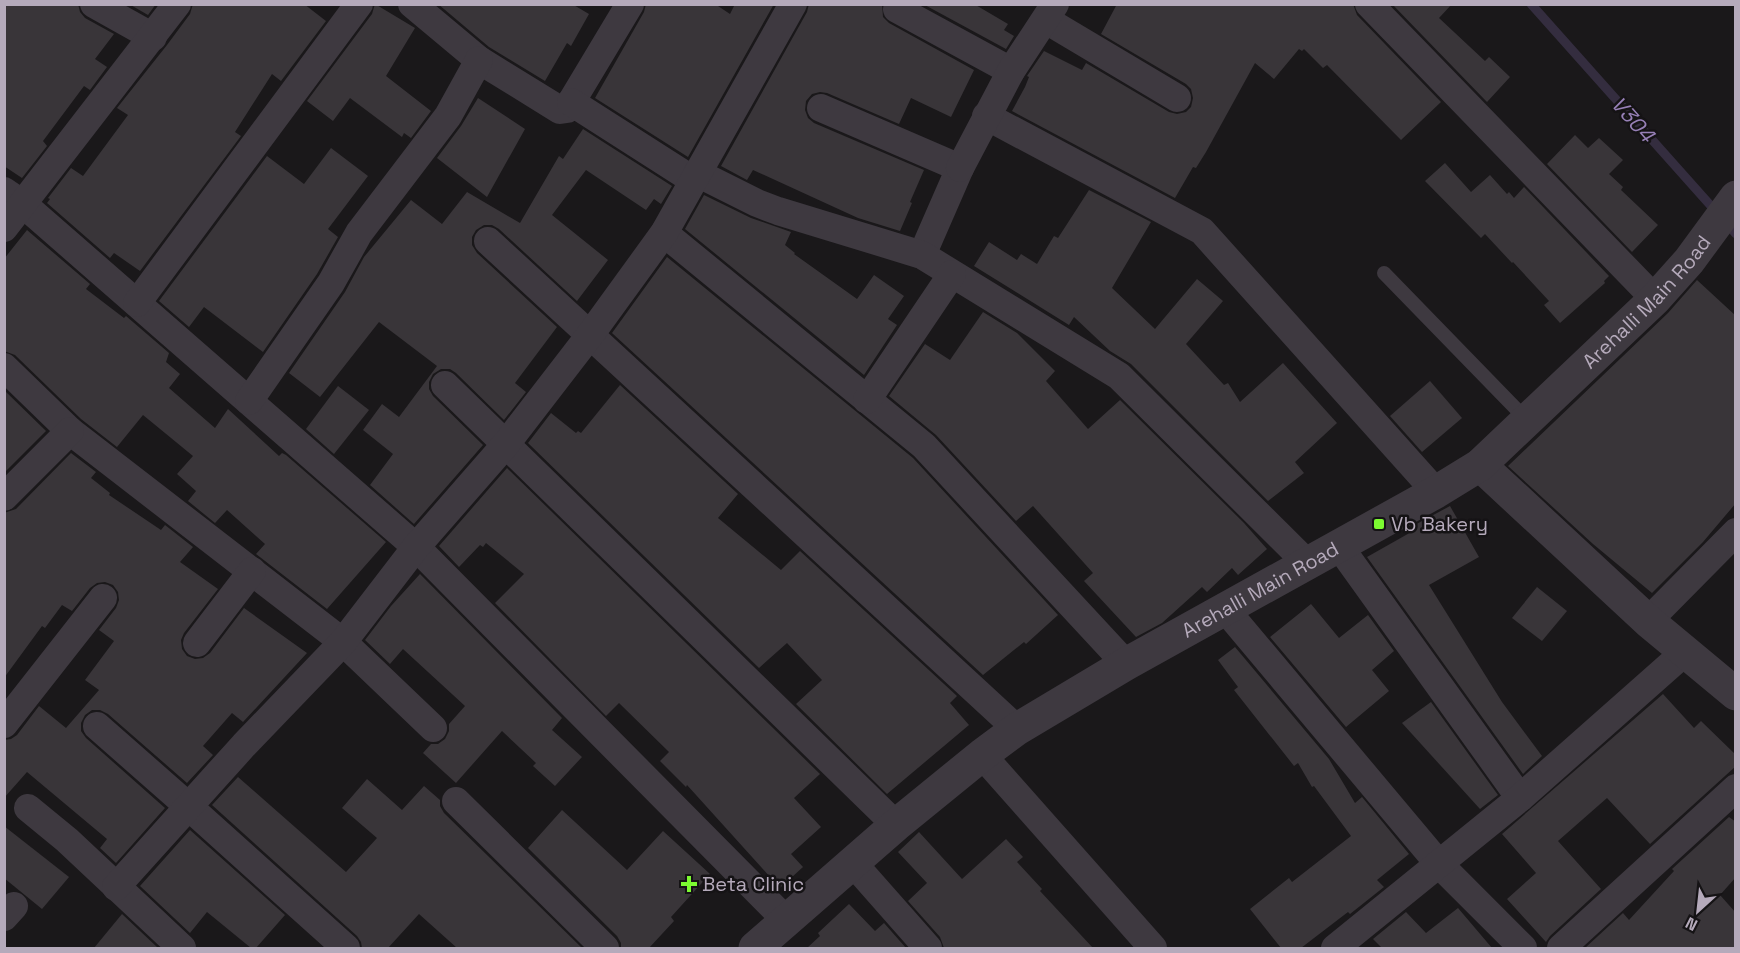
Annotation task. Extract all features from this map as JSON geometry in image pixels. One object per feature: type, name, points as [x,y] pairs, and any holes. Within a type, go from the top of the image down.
[{"type":"street","points":[[94,4],[153,37]]},
{"type":"street","points":[[4,228],[14,197],[153,37],[177,4]]},
{"type":"street","points":[[137,303],[359,4]]},
{"type":"street","points":[[411,4],[479,60],[560,110],[567,109],[630,4]]},
{"type":"street","points":[[116,887],[244,745],[343,642],[416,547],[506,444],[590,335],[664,233],[793,4]]},
{"type":"street","points":[[1369,4],[1655,299]]},
{"type":"street","points":[[897,9],[1011,71]]},
{"type":"street","points":[[922,255],[960,168],[986,116],[1011,71],[1051,12],[1177,98]]},
{"type":"street","points":[[249,401],[331,283],[359,233],[448,116],[479,60]]},
{"type":"street","points":[[571,102],[695,177],[777,211],[922,255],[1119,376],[1307,563]]},
{"type":"street","points":[[821,108],[960,168]]},
{"type":"street","points":[[986,116],[1202,231],[1436,492]]},
{"type":"street","points":[[14,197],[416,547],[787,921]]},
{"type":"street","name":"Arehalli Main Road","points":[[755,948],[896,825],[1017,729],[1126,664],[1340,546],[1480,465],[1655,299],[1689,261],[1736,197]]},
{"type":"street","points":[[664,233],[924,446],[1126,664]]},
{"type":"street","points":[[488,241],[1017,729]]},
{"type":"street","points":[[867,400],[952,274]]},
{"type":"street","points":[[4,368],[70,431],[343,642],[433,728]]},
{"type":"street","points":[[445,385],[896,825]]},
{"type":"street","points":[[4,497],[70,431]]},
{"type":"street","points":[[1480,465],[1647,621],[1736,694]]},
{"type":"street","points":[[1647,621],[1736,532]]},
{"type":"street","points":[[1340,546],[1520,798]]},
{"type":"street","points":[[197,643],[252,572]]},
{"type":"street","points":[[4,724],[103,598]]},
{"type":"street","points":[[1225,609],[1439,864],[1523,948]]},
{"type":"street","points":[[1335,948],[1520,798],[1685,652]]},
{"type":"street","points":[[97,726],[346,948]]},
{"type":"street","points":[[982,755],[1153,948]]},
{"type":"street","points":[[1562,948],[1736,788]]},
{"type":"street","points":[[456,801],[605,948]]},
{"type":"street","points":[[28,808],[67,840],[182,948]]},
{"type":"street","points":[[853,863],[928,948]]},
{"type":"lane","points":[[1384,273],[1527,421]]},
{"type":"building","points":[[4,4],[78,4],[85,18],[114,34],[95,59],[107,67],[90,90],[84,86],[43,141],[47,146],[22,178],[4,166]]},
{"type":"building","points":[[129,4],[156,4],[148,15]]},
{"type":"building","points":[[193,4],[304,4],[326,21],[281,81],[272,74],[235,132],[241,136],[140,271],[114,253],[110,258],[47,203],[50,199],[48,198],[71,168],[83,176],[128,115],[117,108],[190,14]]},
{"type":"building","points":[[375,4],[415,28],[386,76],[431,111],[411,138],[404,133],[402,137],[350,98],[333,121],[307,101],[372,14]]},
{"type":"building","points":[[438,4],[572,4],[589,14],[571,46],[567,43],[545,81],[489,47]]},
{"type":"building","points":[[646,4],[715,4],[730,14],[735,4],[774,4],[688,157],[595,98],[644,12]]},
{"type":"building","points":[[809,4],[882,4],[883,17],[889,23],[974,70],[951,117],[911,98],[899,124],[827,93],[812,94],[806,101],[805,110],[808,118],[814,123],[924,170],[900,231],[858,218],[753,170],[747,180],[721,166],[807,12]]},
{"type":"building","points":[[923,4],[974,4],[1008,24],[1004,30],[1014,36],[1006,49]]},
{"type":"building","points":[[1117,4],[1353,4],[1357,15],[1441,102],[1401,140],[1327,65],[1323,68],[1304,49],[1302,51],[1299,49],[1274,79],[1255,63],[1206,152],[1196,168],[1193,167],[1175,198],[1012,111],[1025,87],[1029,77],[1027,76],[1044,51],[1082,70],[1086,63],[1169,112],[1177,114],[1186,112],[1191,107],[1193,98],[1191,89],[1186,84],[1101,34]]},
{"type":"building","points":[[1392,4],[1452,4],[1439,18],[1485,61],[1489,57],[1510,77],[1487,102]]},
{"type":"building","points":[[478,98],[525,129],[487,197],[437,158]]},
{"type":"building","points":[[583,129],[672,186],[661,204],[654,199],[646,210],[586,170],[552,215],[608,260],[577,301],[499,229],[492,225],[484,225],[476,230],[472,237],[472,245],[477,253],[557,327],[515,383],[526,392],[504,420],[450,369],[441,369],[433,374],[429,382],[429,389],[433,396],[483,445],[414,524],[370,485],[393,454],[363,430],[382,404],[399,417],[437,366],[379,322],[320,397],[289,373],[345,292],[364,257],[411,200],[442,224],[467,192],[520,223],[559,156],[563,159]]},
{"type":"building","points":[[1575,135],[1588,148],[1599,138],[1623,160],[1609,174],[1623,187],[1621,190],[1658,225],[1632,252],[1547,164]]},
{"type":"building","points":[[331,148],[368,176],[328,229],[338,237],[317,274],[263,352],[204,307],[189,327],[159,301],[267,156],[304,184]]},
{"type":"building","points":[[1445,163],[1471,192],[1490,175],[1507,194],[1509,192],[1514,198],[1524,187],[1609,276],[1604,281],[1605,283],[1560,323],[1544,305],[1549,301],[1513,262],[1485,234],[1481,238],[1425,181]]},
{"type":"building","points":[[1089,190],[1151,222],[1112,288],[1155,329],[1197,279],[1223,301],[1186,344],[1224,385],[1228,383],[1240,402],[1283,363],[1337,423],[1295,462],[1304,473],[1268,501],[1131,364],[1110,351],[1074,317],[1069,325],[974,266],[989,242],[1017,260],[1021,254],[1037,264],[1054,236],[1058,238]]},
{"type":"building","points":[[704,195],[751,218],[791,232],[785,245],[794,254],[857,299],[874,275],[904,296],[888,319],[897,325],[864,375],[685,229]]},
{"type":"building","points":[[27,230],[90,284],[86,289],[124,318],[126,316],[169,353],[166,362],[180,374],[169,388],[215,428],[228,409],[279,456],[282,453],[286,455],[386,542],[327,609],[256,554],[265,544],[227,510],[215,523],[188,501],[196,491],[177,474],[193,456],[143,415],[117,447],[81,419],[15,355],[4,351],[4,259]]},
{"type":"building","points":[[667,257],[913,458],[1058,615],[1026,644],[1024,642],[983,675],[612,333]]},
{"type":"building","points":[[1697,280],[1736,316],[1736,503],[1703,542],[1652,593],[1593,544],[1508,466],[1668,313]]},
{"type":"building","points":[[983,312],[1017,333],[1055,371],[1046,381],[1088,429],[1120,400],[1244,523],[1267,549],[1238,575],[1232,568],[1207,592],[1202,587],[1162,623],[1136,637],[1084,581],[1093,573],[1033,506],[1016,521],[936,435],[889,396],[925,344],[950,360]]},
{"type":"building","points":[[1430,381],[1462,418],[1422,452],[1390,416]]},
{"type":"building","points":[[620,385],[738,494],[718,518],[781,570],[800,551],[957,696],[950,703],[969,725],[887,794],[796,704],[822,680],[787,643],[759,668],[528,443],[551,413],[576,433],[578,431],[581,433]]},
{"type":"building","points":[[338,386],[369,410],[334,454],[306,429]]},
{"type":"building","points":[[4,390],[46,431],[4,473]]},
{"type":"building","points":[[71,453],[96,472],[91,478],[110,493],[109,495],[161,530],[165,525],[193,547],[180,562],[218,589],[184,633],[181,640],[182,649],[187,656],[195,659],[203,658],[210,653],[244,608],[307,653],[243,722],[232,713],[203,746],[213,755],[187,783],[108,714],[100,710],[92,710],[85,715],[81,723],[81,731],[86,738],[165,808],[116,863],[100,848],[107,839],[27,772],[4,798],[4,740],[17,735],[39,706],[66,728],[99,690],[85,680],[114,641],[99,630],[116,608],[119,600],[118,592],[113,585],[105,582],[97,583],[90,588],[72,611],[62,605],[45,628],[42,626],[4,678],[4,513],[16,509]]},
{"type":"building","points":[[507,468],[820,774],[794,798],[821,827],[791,854],[803,867],[780,888],[687,785],[686,787],[660,761],[669,752],[619,703],[606,716],[495,603],[524,574],[486,543],[483,547],[480,545],[459,567],[439,546]]},
{"type":"building","points":[[1450,506],[1479,557],[1429,585],[1502,702],[1542,756],[1523,774],[1367,557],[1413,531],[1411,527]]},
{"type":"building","points":[[420,574],[562,718],[552,730],[582,757],[555,786],[533,766],[536,763],[502,731],[456,783],[423,753],[431,744],[438,744],[445,739],[449,731],[449,724],[465,706],[403,649],[390,664],[365,640]]},
{"type":"building","points":[[1537,587],[1567,611],[1542,641],[1512,618]]},
{"type":"building","points":[[1311,604],[1339,638],[1368,615],[1394,651],[1372,670],[1389,691],[1346,727],[1270,637]]},
{"type":"building","points":[[1235,647],[1329,759],[1355,803],[1362,797],[1409,854],[1377,880],[1384,887],[1301,948],[1281,948],[1250,909],[1289,878],[1292,882],[1351,836],[1314,786],[1312,787],[1298,763],[1294,766],[1234,690],[1238,687],[1218,660]]},
{"type":"building","points":[[1663,694],[1694,728],[1701,721],[1736,755],[1736,766],[1650,844],[1607,798],[1558,841],[1601,889],[1546,942],[1507,899],[1536,873],[1502,834]]},
{"type":"building","points":[[1431,702],[1498,795],[1480,809],[1402,723]]},
{"type":"building","points":[[238,777],[346,872],[377,838],[342,808],[367,779],[402,810],[424,786],[440,800],[444,813],[582,948],[457,948],[419,914],[388,948],[362,948],[357,936],[212,805]]},
{"type":"building","points":[[562,810],[627,870],[663,831],[710,874],[671,917],[674,921],[649,948],[621,948],[617,936],[528,848]]},
{"type":"building","points":[[1729,817],[1736,822],[1736,877],[1720,895],[1736,913],[1736,948],[1585,948],[1623,913],[1629,920],[1674,871],[1672,869]]},
{"type":"building","points":[[4,826],[69,877],[42,909],[4,878]]},
{"type":"building","points":[[190,830],[285,915],[256,948],[251,948],[207,912],[190,933],[140,886]]},
{"type":"building","points":[[919,832],[962,879],[1006,839],[1023,857],[1017,862],[1042,889],[1040,891],[1093,948],[944,948],[940,937],[908,901],[927,883],[898,852]]},
{"type":"building","points":[[849,904],[875,931],[884,923],[906,948],[807,948],[820,936],[818,933]]},
{"type":"building","points":[[1458,908],[1492,948],[1382,948],[1373,939],[1406,912],[1426,933]]},
{"type":"building","points":[[122,914],[158,948],[94,948]]},
{"type":"waterway","name":"V304","points":[[1531,4],[1736,234]]},
{"type":"place","name":"Vb Bakery","points":[[1379,524]]},
{"type":"place","name":"Beta Clinic","points":[[689,884]]}]
